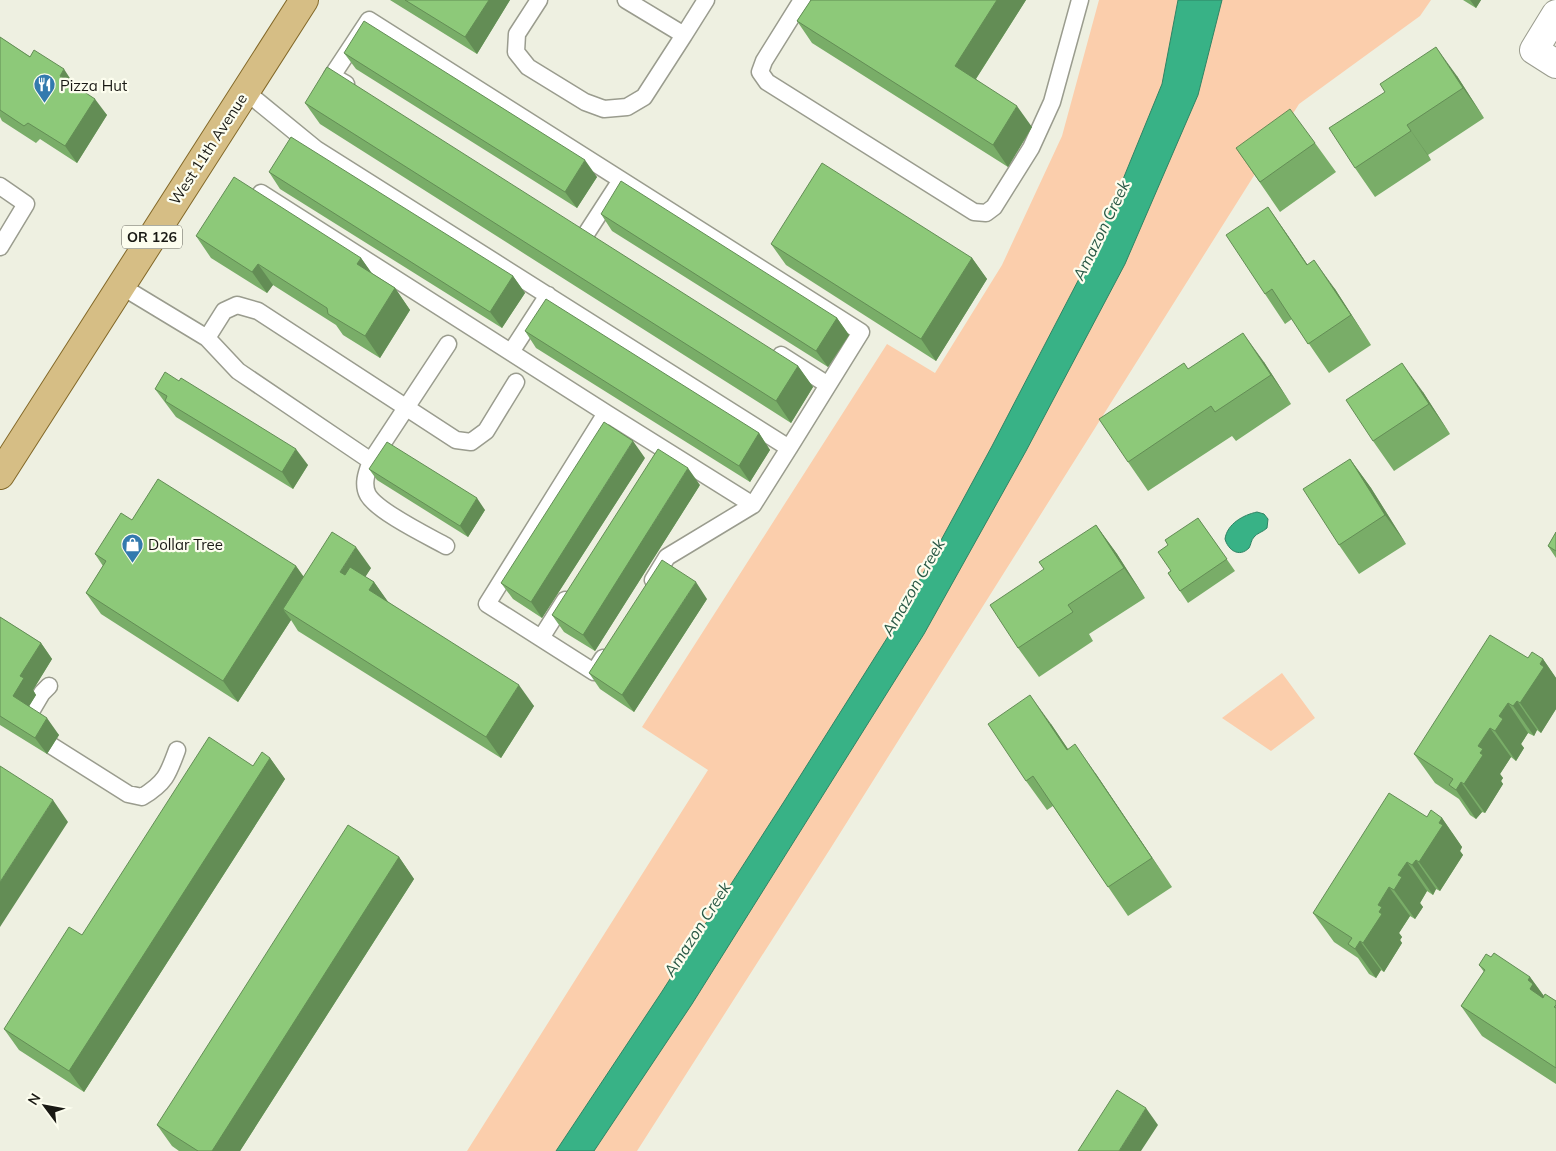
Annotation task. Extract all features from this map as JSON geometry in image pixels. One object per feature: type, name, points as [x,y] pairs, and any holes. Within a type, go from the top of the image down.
[{"type":"main road","name":"West 11th Avenue","points":[[0,475],[304,0]]},
{"type":"street","points":[[1545,57],[1556,14]]},
{"type":"lane","points":[[539,0],[517,34],[516,52],[528,66],[585,102],[604,109],[627,107],[644,97],[706,0]]},
{"type":"lane","points":[[626,0],[684,35]]},
{"type":"lane","points":[[802,0],[764,61],[760,72],[766,82],[974,212],[986,214],[994,208],[1032,148],[1052,102],[1080,0]]},
{"type":"lane","points":[[358,91],[332,76],[369,20],[862,332],[753,505],[667,558],[646,590]]},
{"type":"lane","points":[[245,91],[316,148],[789,448]]},
{"type":"lane","points":[[586,234],[621,180]]},
{"type":"lane","points":[[0,186],[26,204],[0,247]]},
{"type":"lane","points":[[261,193],[753,505]]},
{"type":"lane","points":[[570,224],[603,245]]},
{"type":"lane","points":[[121,286],[207,338],[238,371],[371,461]]},
{"type":"lane","points":[[511,352],[548,295]]},
{"type":"lane","points":[[207,338],[224,311],[237,305],[258,311],[456,440],[471,442],[486,432],[516,382]]},
{"type":"lane","points":[[446,546],[382,509],[368,495],[365,477],[371,461],[448,344]]},
{"type":"lane","points":[[770,348],[828,385]]},
{"type":"lane","points":[[606,413],[487,604],[594,672],[610,647]]},
{"type":"lane","points":[[649,463],[660,446]]},
{"type":"lane","points":[[541,638],[572,588]]},
{"type":"lane","points":[[29,715],[42,693],[49,686]]},
{"type":"lane","points":[[52,746],[128,794],[142,797],[158,787],[169,770],[177,750]]},
{"type":"shaded area","points":[[1099,0],[1431,0],[1420,16],[1299,104],[832,846],[637,1151],[467,1151],[708,770],[642,727],[887,344],[935,373],[1002,265],[1062,136]]},
{"type":"shaded area","points":[[1178,0],[1222,0],[1198,95],[1125,264],[1026,451],[924,634],[692,1004],[594,1151],[556,1151],[661,993],[894,627],[992,446],[1094,250],[1162,84]]},
{"type":"shaded area","points":[[1257,512],[1264,514],[1268,519],[1267,528],[1255,536],[1249,548],[1245,551],[1234,551],[1226,543],[1226,534],[1236,521],[1246,515]]},
{"type":"shaded area","points":[[1282,673],[1315,718],[1271,751],[1222,718]]},
{"type":"building","points":[[405,0],[489,0],[465,37]]},
{"type":"building","points":[[811,0],[997,0],[955,66],[1017,106],[993,145],[797,21]]},
{"type":"building","points":[[364,21],[585,160],[565,192],[344,53]]},
{"type":"building","name":"Pizza Hut","points":[[0,37],[30,57],[34,50],[64,69],[60,76],[95,99],[65,146],[28,123],[24,126],[0,110]]},
{"type":"building","points":[[1436,47],[1463,88],[1407,125],[1411,131],[1355,168],[1329,128],[1385,92],[1380,84]]},
{"type":"building","points":[[327,67],[798,366],[776,401],[305,103]]},
{"type":"building","points":[[1290,109],[1315,143],[1260,182],[1236,148]]},
{"type":"building","points":[[291,137],[513,276],[490,312],[269,172]]},
{"type":"building","points":[[822,163],[972,258],[921,339],[771,244]]},
{"type":"building","points":[[234,177],[361,258],[357,264],[395,288],[365,336],[328,314],[327,308],[258,264],[252,272],[196,236]]},
{"type":"building","points":[[621,181],[837,318],[816,351],[601,214]]},
{"type":"building","points":[[1268,207],[1307,265],[1314,260],[1351,315],[1308,344],[1272,289],[1265,294],[1226,235]]},
{"type":"building","points":[[546,299],[759,433],[739,466],[525,331]]},
{"type":"building","points":[[1243,333],[1271,375],[1215,412],[1211,406],[1128,462],[1099,419],[1184,363],[1188,369]]},
{"type":"building","points":[[1402,363],[1429,404],[1373,441],[1346,400]]},
{"type":"building","points":[[165,372],[179,381],[181,378],[296,449],[282,472],[165,401],[167,396],[155,389]]},
{"type":"building","points":[[604,422],[633,441],[531,602],[501,583]]},
{"type":"building","points":[[387,442],[477,498],[460,526],[369,469]]},
{"type":"building","points":[[658,449],[688,468],[583,635],[552,615]]},
{"type":"building","points":[[1350,459],[1385,515],[1339,545],[1303,489]]},
{"type":"building","points":[[158,479],[296,566],[223,681],[86,593],[106,561],[95,554],[121,513],[132,520]]},
{"type":"building","points":[[1198,518],[1227,559],[1180,591],[1168,573],[1171,571],[1158,552],[1168,545],[1165,540]]},
{"type":"building","points":[[1096,525],[1124,568],[1068,605],[1073,612],[1018,648],[990,605],[1044,569],[1039,562]]},
{"type":"building","points":[[332,532],[356,547],[340,572],[345,575],[350,567],[374,582],[369,590],[519,685],[486,737],[283,609]]},
{"type":"building","points":[[1556,532],[1556,551],[1548,546]]},
{"type":"building","points":[[662,560],[696,582],[622,695],[589,673]]},
{"type":"building","points":[[0,617],[41,643],[20,676],[24,678],[13,696],[47,718],[35,738],[0,716]]},
{"type":"building","points":[[1490,635],[1528,658],[1532,652],[1543,659],[1540,664],[1544,667],[1520,703],[1517,701],[1513,706],[1508,703],[1499,716],[1503,719],[1495,731],[1490,728],[1478,746],[1483,749],[1480,753],[1483,755],[1464,784],[1461,782],[1456,790],[1449,785],[1453,779],[1414,754]]},
{"type":"building","points":[[1030,695],[1067,750],[1075,744],[1152,858],[1108,887],[1033,776],[1026,781],[988,724]]},
{"type":"building","points":[[209,737],[253,766],[262,752],[270,758],[69,1071],[4,1029],[69,927],[82,935]]},
{"type":"building","points":[[0,766],[53,800],[0,882]]},
{"type":"building","points":[[1389,793],[1427,817],[1431,810],[1442,818],[1439,823],[1443,825],[1419,862],[1416,860],[1412,865],[1407,862],[1398,875],[1402,877],[1394,890],[1389,887],[1378,905],[1382,907],[1379,912],[1382,914],[1363,943],[1360,941],[1355,949],[1348,944],[1352,938],[1313,913]]},
{"type":"building","points":[[348,825],[399,857],[212,1151],[198,1151],[157,1125]]},
{"type":"building","points":[[1494,953],[1530,977],[1528,980],[1533,984],[1530,989],[1543,998],[1545,994],[1556,1001],[1554,1007],[1556,1008],[1556,1068],[1461,1006],[1485,970],[1479,965],[1486,954],[1491,957]]},
{"type":"building","points":[[1117,1090],[1146,1108],[1119,1151],[1078,1151]]},
{"type":"place","name":"Pizza Hut","points":[[44,104]]},
{"type":"place","name":"Dollar Tree","points":[[132,563]]},
{"type":"water label","name":"Amazon Creek","points":[[1101,230]]},
{"type":"water label","name":"Amazon Creek","points":[[913,587]]},
{"type":"water label","name":"Amazon Creek","points":[[697,929]]}]
